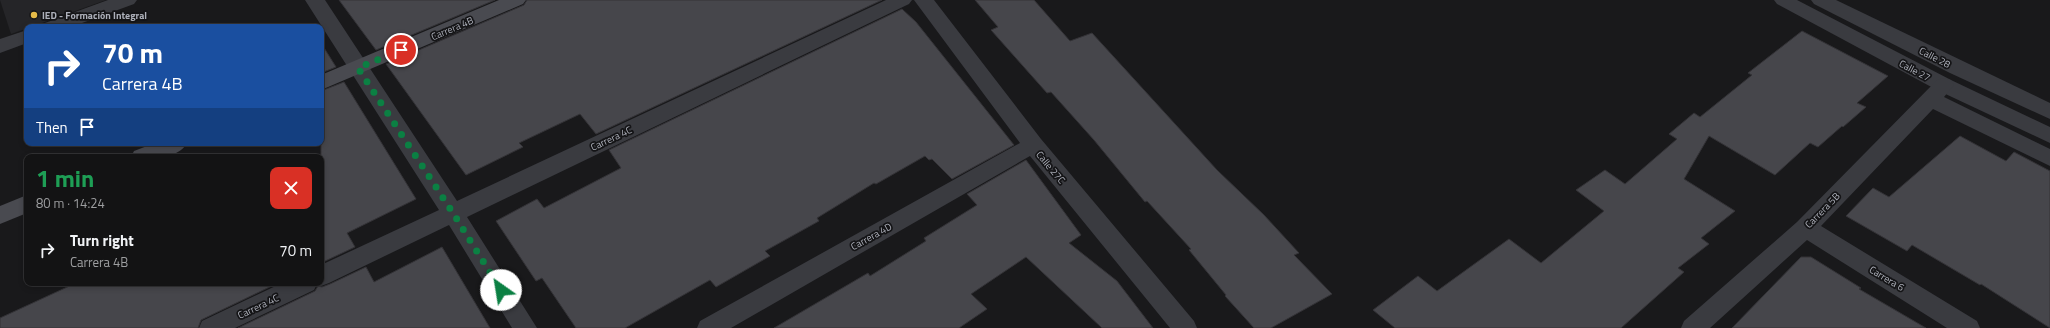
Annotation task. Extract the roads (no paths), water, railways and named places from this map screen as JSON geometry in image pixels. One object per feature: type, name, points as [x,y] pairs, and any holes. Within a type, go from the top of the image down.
[{"type":"street","points":[[60,24],[127,0]]},
{"type":"street","points":[[315,0],[453,213],[525,328]]},
{"type":"street","name":"Carrera 4B","points":[[324,82],[516,0]]},
{"type":"street","name":"Carrera 4C","points":[[324,275],[902,0]]},
{"type":"street","name":"Calle 27C","points":[[924,0],[1033,145],[1185,328]]},
{"type":"street","name":"Calle 28","points":[[1821,0],[1957,68],[2050,112]]},
{"type":"street","points":[[0,46],[24,37]]},
{"type":"street","name":"Calle 27","points":[[1937,92],[2050,158]]},
{"type":"street","name":"Carrera 5B","points":[[1693,328],[1805,228],[1937,92]]},
{"type":"street","name":"Carrera 4D","points":[[709,328],[1033,145]]},
{"type":"street","points":[[149,154],[169,146]]},
{"type":"street","points":[[0,215],[24,205]]},
{"type":"street","name":"Carrera 6","points":[[1805,228],[1968,328]]},
{"type":"street","name":"Carrera 4C","points":[[211,328],[299,286]]},
{"type":"lane","name":"Calle 27","points":[[1783,0],[1937,92],[2050,136]]},
{"type":"place","name":"IED - Formación Integral","points":[[34,15]]}]
